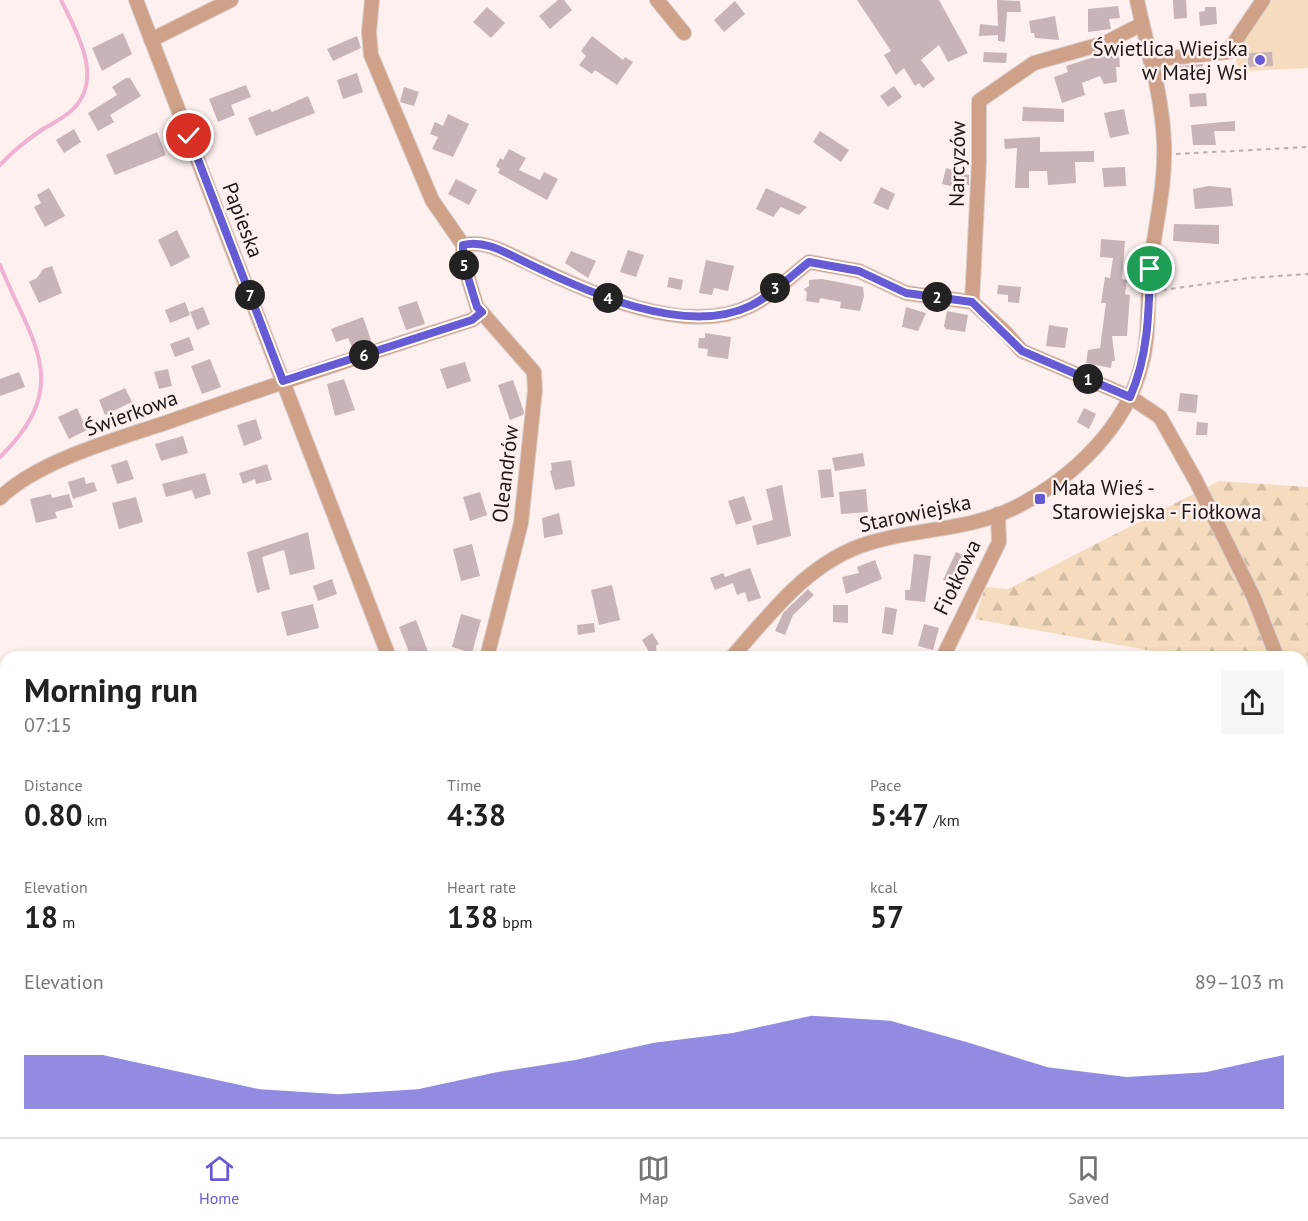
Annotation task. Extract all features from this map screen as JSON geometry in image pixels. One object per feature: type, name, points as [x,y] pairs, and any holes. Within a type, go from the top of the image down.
[{"type":"street","name":"Papieska","points":[[136,0],[386,651]]},
{"type":"street","points":[[151,40],[231,0]]},
{"type":"street","points":[[372,0],[369,32],[371,55],[432,200],[463,245],[474,242],[502,250],[580,289],[631,306],[686,315],[729,314],[752,306],[809,262],[859,271],[906,293],[972,302],[1022,351],[1130,397],[1160,417],[1191,472],[1254,598],[1275,651]]},
{"type":"street","points":[[657,0],[684,33]]},
{"type":"street","name":"Starowiejska","points":[[737,651],[785,597],[828,561],[871,542],[954,528],[1014,508],[1048,487],[1108,434],[1130,397],[1143,362],[1150,269],[1163,184],[1164,155],[1160,106],[1137,0]]},
{"type":"street","points":[[1150,60],[1228,51],[1263,0]]},
{"type":"street","name":"Narcyzów","points":[[972,302],[979,173],[979,101],[1034,63],[1105,43],[1142,24]]},
{"type":"street","name":"Oleandrów","points":[[463,245],[463,261],[477,307],[534,372],[535,390],[521,523],[489,651]]},
{"type":"street","name":"Świerkowa","points":[[0,498],[16,483],[54,464],[283,381],[472,320],[482,312]]},
{"type":"street","name":"Fiołkowa","points":[[947,651],[999,542],[998,514]]},
{"type":"path","points":[[1164,155],[1308,147]]},
{"type":"path","points":[[1150,292],[1249,278],[1308,274]]},
{"type":"green space","points":[[1270,0],[1308,0],[1308,68],[1247,71],[1238,66],[1235,54]]},
{"type":"green space","points":[[1219,481],[1308,487],[1308,651],[1153,651],[975,619],[985,587],[1008,589]]},
{"type":"building","points":[[558,0],[564,0],[572,10],[550,29],[539,16]]},
{"type":"building","points":[[857,0],[939,0],[968,53],[948,62],[939,45],[921,60],[935,79],[923,88],[919,83],[915,86],[904,68],[896,75],[884,55],[891,51]]},
{"type":"building","points":[[997,0],[1020,1],[1021,12],[1007,12],[1005,42],[998,41],[998,35],[979,36],[980,24],[998,26]]},
{"type":"building","points":[[1173,0],[1186,0],[1187,18],[1174,19]]},
{"type":"building","points":[[735,1],[745,14],[724,32],[714,20]]},
{"type":"building","points":[[1118,6],[1120,18],[1109,19],[1111,29],[1088,32],[1088,9]]},
{"type":"building","points":[[487,7],[505,23],[491,38],[473,22]]},
{"type":"building","points":[[1205,7],[1216,7],[1217,24],[1200,26],[1199,12],[1205,11]]},
{"type":"building","points":[[1055,16],[1059,40],[1035,38],[1034,33],[1031,33],[1029,21]]},
{"type":"building","points":[[123,33],[132,54],[102,71],[92,48]]},
{"type":"building","points":[[357,36],[361,48],[333,61],[327,49]]},
{"type":"building","points":[[592,36],[623,60],[625,57],[633,62],[617,85],[595,70],[592,74],[579,65],[586,56],[581,51]]},
{"type":"building","points":[[984,52],[1007,53],[1006,63],[983,62]]},
{"type":"building","name":"Świetlica Wiejska w Małej Wsi","points":[[1272,52],[1273,66],[1248,67],[1248,53]]},
{"type":"building","points":[[1119,55],[1120,67],[1116,67],[1117,82],[1104,84],[1100,76],[1082,83],[1085,95],[1062,103],[1054,77],[1068,72],[1066,66],[1091,58]]},
{"type":"building","points":[[1203,64],[1203,74],[1179,76],[1179,66]]},
{"type":"building","points":[[357,73],[363,92],[343,99],[337,80]]},
{"type":"building","points":[[130,78],[141,96],[110,115],[114,122],[98,131],[88,113],[117,95],[112,87]]},
{"type":"building","points":[[246,85],[251,97],[231,105],[235,115],[218,122],[209,99]]},
{"type":"building","points":[[894,86],[902,97],[888,107],[880,96]]},
{"type":"building","points":[[404,87],[419,92],[414,106],[400,102]]},
{"type":"building","points":[[1206,93],[1207,106],[1190,107],[1189,94]]},
{"type":"building","points":[[308,96],[315,113],[256,136],[248,118],[270,109],[272,112]]},
{"type":"building","points":[[1023,107],[1064,109],[1064,122],[1022,121]]},
{"type":"building","points":[[1124,109],[1129,134],[1110,138],[1104,113]]},
{"type":"building","points":[[448,114],[469,124],[453,157],[432,149],[438,137],[430,134],[435,122],[443,126]]},
{"type":"building","points":[[1235,121],[1235,131],[1214,131],[1216,145],[1193,145],[1191,125]]},
{"type":"building","points":[[74,129],[81,142],[64,153],[56,140]]},
{"type":"building","points":[[820,131],[849,150],[841,162],[813,142]]},
{"type":"building","points":[[157,132],[166,155],[115,175],[106,155]]},
{"type":"building","points":[[1040,137],[1040,152],[1094,151],[1094,162],[1075,162],[1076,183],[1048,185],[1047,171],[1029,171],[1029,188],[1015,188],[1017,148],[1005,149],[1004,139]]},
{"type":"building","points":[[509,149],[526,158],[519,170],[540,180],[544,172],[558,179],[547,200],[498,173],[500,169],[496,166],[500,158],[503,160]]},
{"type":"building","points":[[1125,167],[1126,186],[1104,187],[1102,168]]},
{"type":"building","points":[[946,168],[969,175],[969,185],[957,182],[955,187],[942,184]]},
{"type":"building","points":[[456,179],[477,190],[469,205],[448,194]]},
{"type":"building","points":[[1209,186],[1231,188],[1233,206],[1195,209],[1193,189]]},
{"type":"building","points":[[881,187],[895,194],[888,210],[873,203]]},
{"type":"building","points":[[49,188],[65,216],[45,227],[34,207],[41,203],[37,195]]},
{"type":"building","points":[[766,188],[807,207],[799,215],[781,207],[773,217],[756,209]]},
{"type":"building","points":[[1174,224],[1219,225],[1219,244],[1173,241]]},
{"type":"building","points":[[177,230],[190,257],[171,267],[158,240]]},
{"type":"building","points":[[1101,239],[1125,241],[1122,279],[1127,280],[1125,294],[1130,295],[1127,336],[1112,336],[1115,361],[1112,361],[1111,368],[1086,363],[1088,350],[1100,348],[1106,303],[1101,303],[1105,277],[1110,278],[1113,258],[1100,257]]},
{"type":"building","points":[[628,250],[644,255],[636,277],[620,272]]},
{"type":"building","points":[[571,251],[596,261],[588,278],[565,263]]},
{"type":"building","points":[[706,260],[734,266],[728,291],[714,288],[712,295],[699,293]]},
{"type":"building","points":[[52,266],[62,293],[39,303],[29,282],[37,278],[43,269]]},
{"type":"building","points":[[669,277],[683,280],[681,290],[667,287]]},
{"type":"building","points":[[822,279],[863,287],[864,296],[860,311],[840,308],[841,302],[820,298],[819,303],[806,301],[807,293],[804,289],[809,286],[809,280]]},
{"type":"building","points":[[998,285],[1021,287],[1019,303],[1008,302],[1008,295],[997,294]]},
{"type":"building","points":[[417,301],[425,324],[406,330],[398,307]]},
{"type":"building","points":[[185,302],[190,315],[170,323],[165,310]]},
{"type":"building","points":[[203,307],[210,324],[197,330],[190,312]]},
{"type":"building","points":[[906,307],[926,313],[918,331],[902,327]]},
{"type":"building","points":[[947,311],[968,315],[965,332],[946,329],[944,326]]},
{"type":"building","points":[[363,317],[372,343],[353,349],[348,338],[336,342],[331,329]]},
{"type":"building","points":[[1049,325],[1068,328],[1065,348],[1046,346]]},
{"type":"building","points":[[705,333],[731,337],[728,359],[707,356],[708,349],[698,348],[699,338],[705,338]]},
{"type":"building","points":[[189,337],[194,350],[175,357],[170,344]]},
{"type":"building","points":[[210,359],[221,387],[202,394],[191,366]]},
{"type":"building","points":[[465,362],[471,381],[447,389],[440,369]]},
{"type":"building","points":[[168,369],[172,386],[159,389],[154,372]]},
{"type":"building","points":[[19,372],[25,387],[0,396],[0,379]]},
{"type":"building","points":[[344,379],[355,410],[335,416],[327,384]]},
{"type":"building","points":[[513,380],[524,412],[523,415],[510,420],[498,385]]},
{"type":"building","points":[[125,388],[132,402],[105,415],[99,400]]},
{"type":"building","points":[[1180,393],[1198,395],[1196,413],[1178,411]]},
{"type":"building","points":[[77,408],[87,430],[69,439],[58,417]]},
{"type":"building","points":[[1084,408],[1096,414],[1089,429],[1077,422]]},
{"type":"building","points":[[256,419],[262,439],[244,446],[237,425]]},
{"type":"building","points":[[1197,422],[1208,423],[1207,435],[1196,435]]},
{"type":"building","points":[[183,436],[188,453],[161,461],[155,444]]},
{"type":"building","points":[[863,453],[865,466],[835,471],[832,458]]},
{"type":"building","points":[[127,460],[134,479],[117,484],[111,465]]},
{"type":"building","points":[[571,460],[575,486],[555,490],[550,471],[552,470],[551,463]]},
{"type":"building","points":[[267,464],[272,480],[256,484],[255,479],[243,484],[239,473]]},
{"type":"building","points":[[831,469],[834,497],[821,498],[818,470]]},
{"type":"building","points":[[205,473],[211,494],[195,499],[192,490],[166,497],[162,484]]},
{"type":"building","points":[[84,477],[86,484],[94,482],[97,491],[73,499],[68,482]]},
{"type":"building","points":[[782,485],[791,536],[757,545],[752,526],[773,520],[766,489]]},
{"type":"building","points":[[866,489],[868,512],[841,514],[839,492]]},
{"type":"building","points":[[480,492],[487,515],[470,521],[463,497]]},
{"type":"building","points":[[51,494],[52,498],[69,494],[73,507],[55,512],[57,518],[36,523],[30,499]]},
{"type":"building","points":[[744,496],[752,520],[736,525],[728,501]]},
{"type":"building","points":[[136,497],[143,522],[119,529],[112,503]]},
{"type":"building","points":[[559,513],[563,534],[544,538],[542,518]]},
{"type":"building","points":[[308,532],[315,569],[290,575],[284,550],[262,557],[270,589],[257,593],[247,552]]},
{"type":"building","points":[[472,544],[480,576],[461,581],[453,549]]},
{"type":"building","points":[[956,552],[974,560],[960,588],[943,580]]},
{"type":"building","points":[[914,554],[931,556],[925,602],[905,600],[905,590],[910,590]]},
{"type":"building","points":[[875,560],[882,579],[846,594],[842,577],[859,573],[857,567]]},
{"type":"building","points":[[750,568],[761,598],[748,602],[745,592],[737,595],[733,583],[715,590],[710,578],[723,573],[725,577]]},
{"type":"building","points":[[332,579],[337,594],[318,601],[313,586]]},
{"type":"building","points":[[612,585],[620,620],[599,625],[591,590]]},
{"type":"building","points":[[808,589],[814,595],[793,615],[785,635],[775,631],[783,613]]},
{"type":"building","points":[[313,604],[319,628],[287,636],[281,612]]},
{"type":"building","points":[[833,605],[848,605],[848,623],[833,622]]},
{"type":"building","points":[[885,607],[897,609],[893,635],[882,633]]},
{"type":"building","points":[[461,614],[481,620],[473,651],[452,647]]},
{"type":"building","points":[[416,620],[428,651],[409,651],[399,627]]},
{"type":"building","points":[[594,623],[595,632],[578,635],[577,625]]},
{"type":"building","points":[[924,624],[939,628],[933,650],[918,646]]},
{"type":"building","points":[[652,633],[659,644],[656,646],[656,651],[648,651],[642,640]]},
{"type":"waterway","points":[[0,165],[32,137],[71,111],[83,96],[87,82],[84,54],[80,40],[61,0]]},
{"type":"waterway","points":[[0,265],[34,341],[40,363],[41,385],[36,407],[23,431],[0,457]]},
{"type":"place","name":"Świetlica Wiejska w Małej Wsi","points":[[1260,60]]},
{"type":"place","name":"Mała Wieś - Starowiejska - Fiołkowa","points":[[1040,499]]},
{"type":"route","points":[[189,136],[283,381],[472,320],[482,312],[477,307],[463,261],[463,245],[474,242],[502,250],[580,289],[631,306],[686,315],[729,314],[752,306],[809,262],[859,271],[906,293],[972,302],[1022,351],[1130,397],[1143,362],[1149,312],[1150,269]]}]
